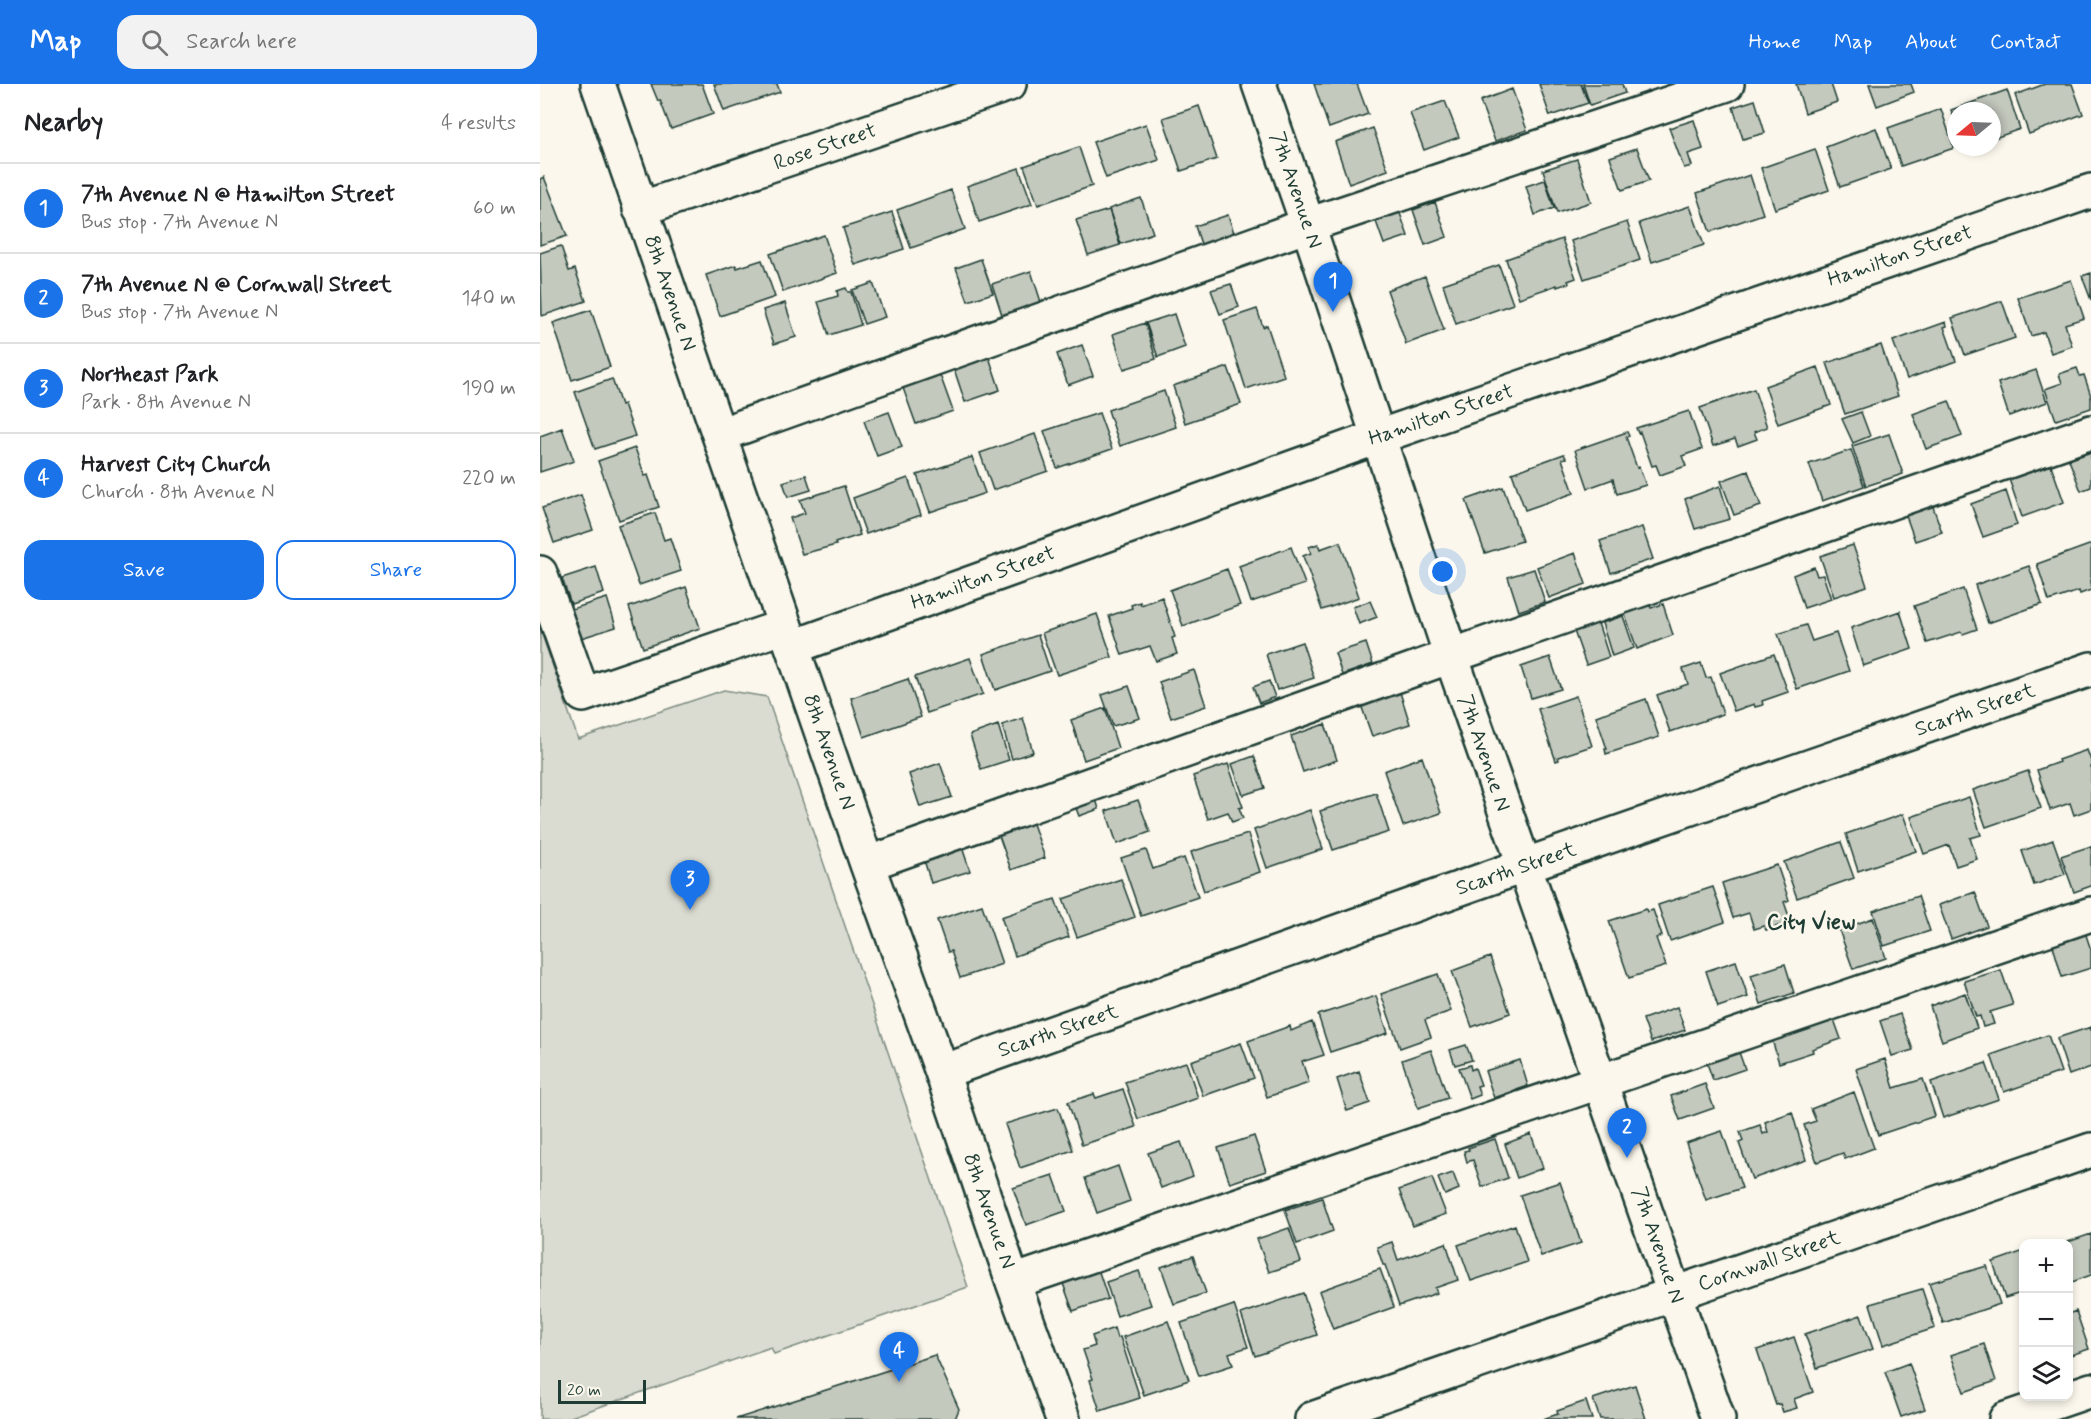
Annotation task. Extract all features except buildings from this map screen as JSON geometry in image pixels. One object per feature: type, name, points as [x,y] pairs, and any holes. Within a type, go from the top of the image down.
[{"type":"street","name":"8th Avenue N","points":[[598,84],[867,864],[1063,1419]]},
{"type":"street","name":"Rose Street","points":[[640,209],[1010,84]]},
{"type":"street","name":"7th Avenue N","points":[[1259,84],[1523,866],[1718,1419]]},
{"type":"street","points":[[719,435],[1308,225],[1727,84]]},
{"type":"street","name":"Hamilton Street","points":[[540,573],[583,695],[789,637],[2091,191]]},
{"type":"street","points":[[867,864],[2091,432]]},
{"type":"street","name":"Scarth Street","points":[[942,1072],[1523,866],[2091,669]]},
{"type":"street","points":[[1013,1282],[1599,1080],[2091,914]]},
{"type":"street","name":"Cornwall Street","points":[[1312,1419],[2091,1150]]},
{"type":"street","points":[[2007,1419],[2091,1390]]},
{"type":"shaded area","points":[[540,629],[578,739],[724,690],[767,697],[968,1287],[774,1354],[771,1347],[565,1419],[540,1419]]},
{"type":"place","name":"7th Avenue N @ Hamilton Street","points":[[1333,312]]},
{"type":"place","name":"Northeast Park","points":[[690,910]]},
{"type":"place","name":"7th Avenue N @ Cornwall Street","points":[[1627,1158]]},
{"type":"place","name":"Harvest City Church","points":[[899,1382]]},
{"type":"district","name":"City View","points":[[1811,923]]}]
